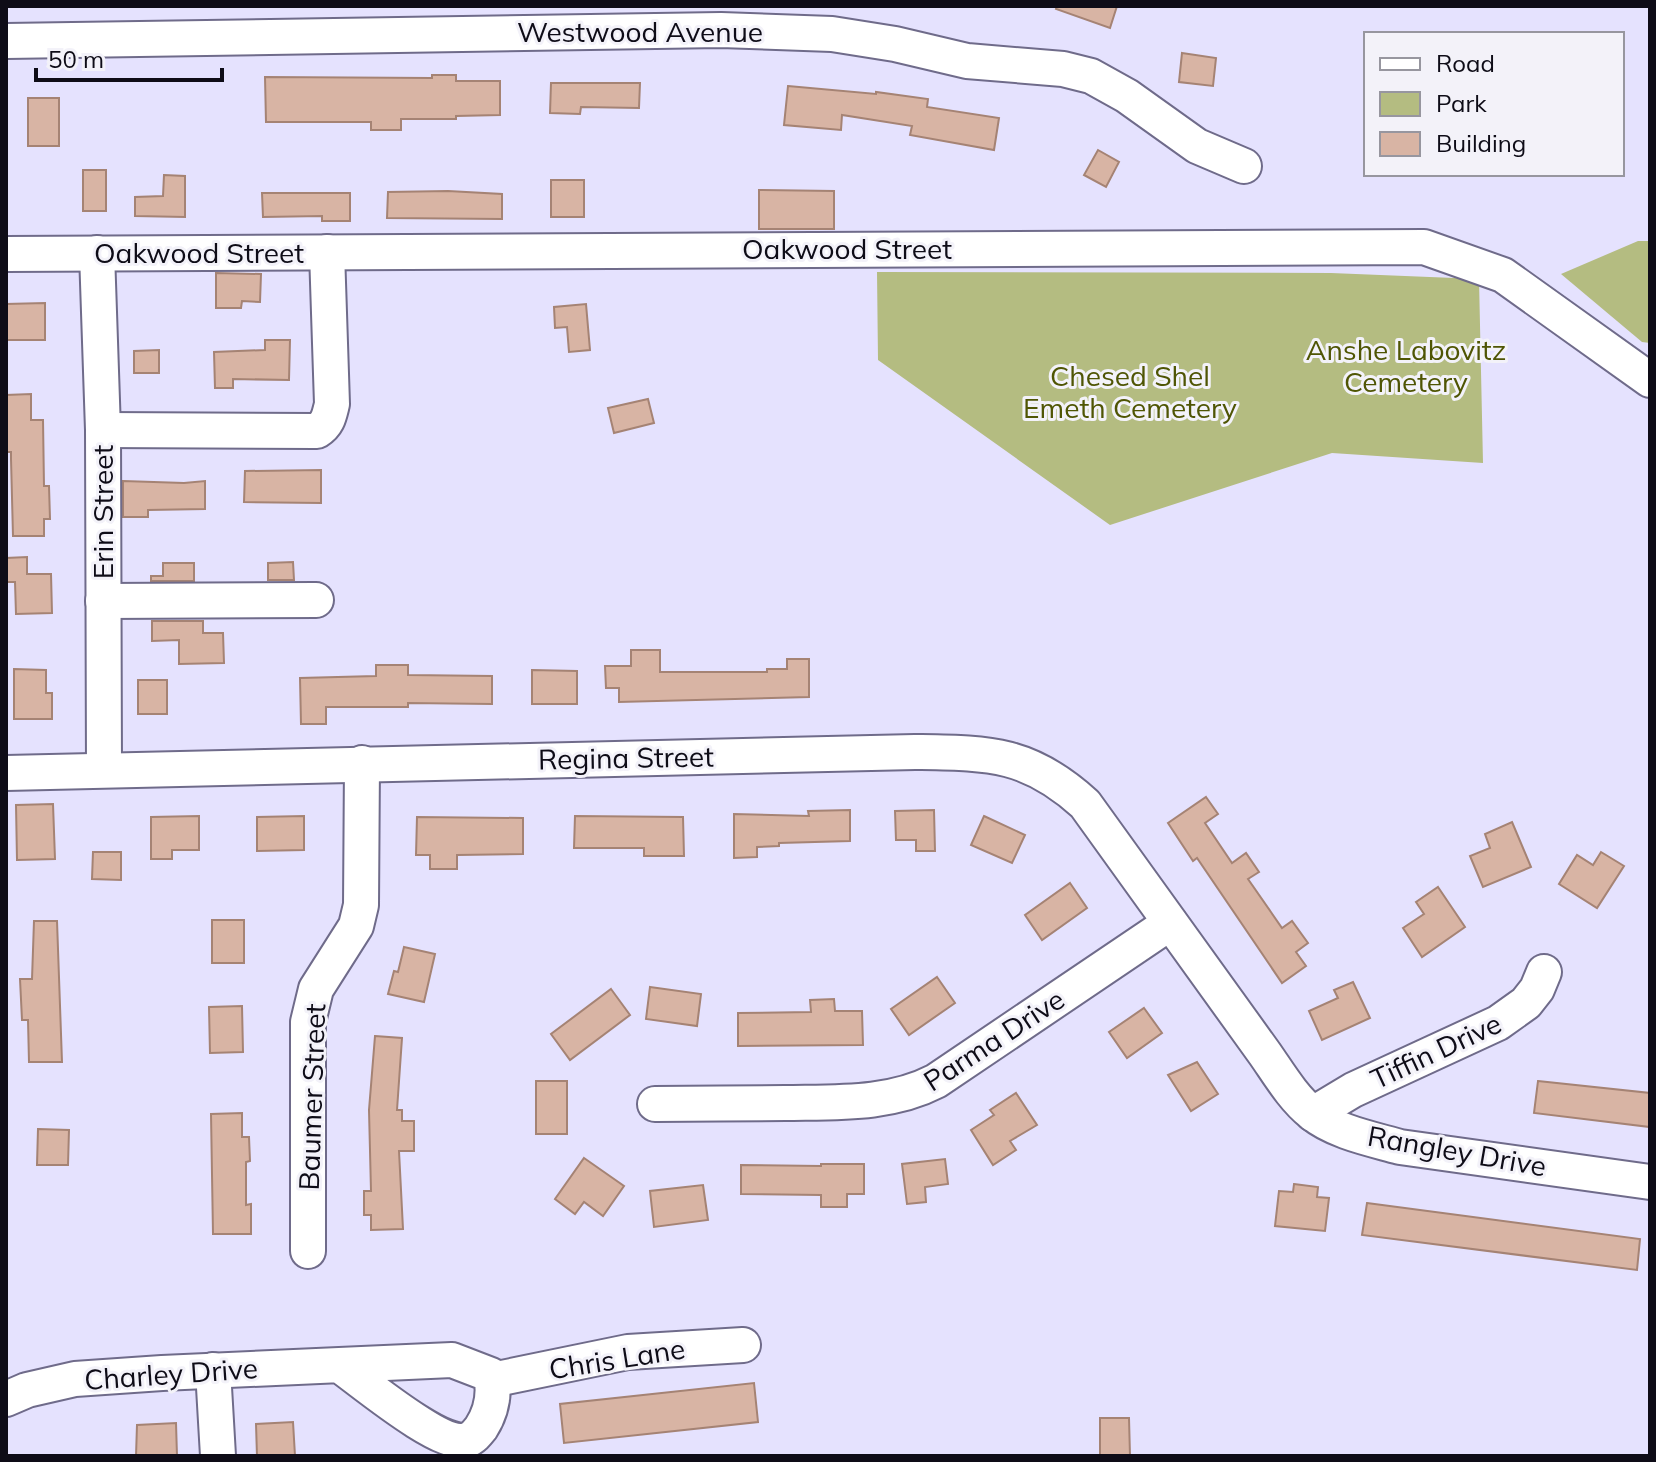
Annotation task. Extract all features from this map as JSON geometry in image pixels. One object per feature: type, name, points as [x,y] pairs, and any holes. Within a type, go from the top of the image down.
[{"type":"street","name":"Westwood Avenue","points":[[6,41],[721,18],[895,44],[967,61],[1063,69],[1091,76],[1197,146],[1244,166]]},
{"type":"street","name":"Oakwood Street","points":[[6,254],[1424,247],[1503,275],[1650,380]]},
{"type":"street","points":[[103,430],[317,431],[324,426],[332,404],[327,252]]},
{"type":"street","name":"Erin Street","points":[[97,253],[103,430],[104,770]]},
{"type":"street","points":[[103,601],[316,600]]},
{"type":"street","name":"Regina Street","points":[[6,773],[362,763],[976,753],[1005,757],[1062,783],[1085,804],[1170,923]]},
{"type":"street","name":"Baumer Street","points":[[308,1251],[308,1022],[316,989],[356,926],[361,905],[362,763]]},
{"type":"street","name":"Parma Drive","points":[[655,1104],[846,1102],[916,1092],[1170,923]]},
{"type":"street","name":"Rangley Drive","points":[[1170,923],[1279,1075],[1313,1114],[1362,1136],[1400,1147],[1650,1182]]},
{"type":"street","name":"Tiffin Drive","points":[[1313,1114],[1353,1090],[1498,1023],[1526,1003],[1537,989],[1544,972]]},
{"type":"street","name":"Chris Lane","points":[[492,1380],[628,1352],[743,1345]]},
{"type":"street","name":"Charley Drive","points":[[6,1399],[27,1390],[75,1379],[452,1360],[491,1375],[492,1380]]},
{"type":"street","points":[[339,1365],[411,1418],[467,1448],[488,1417],[495,1392],[492,1380]]},
{"type":"street","points":[[213,1370],[218,1456]]},
{"type":"green space","points":[[1638,241],[1650,241],[1650,343],[1642,342],[1561,274]]},
{"type":"green space","name":"Chesed Shel Emeth Cemetery","points":[[877,272],[1331,273],[1479,279],[1483,463],[1332,453],[1110,525],[878,360]]},
{"type":"building","points":[[1057,6],[1117,6],[1110,28],[1056,9]]},
{"type":"building","points":[[1182,53],[1216,58],[1213,86],[1179,82]]},
{"type":"building","points":[[432,75],[456,75],[456,81],[500,81],[500,115],[401,119],[401,130],[371,130],[371,122],[266,122],[265,77],[432,78]]},
{"type":"building","points":[[551,83],[640,83],[639,108],[581,107],[580,114],[550,113]]},
{"type":"building","points":[[788,86],[928,99],[927,107],[999,118],[994,150],[910,135],[912,126],[842,115],[841,130],[784,125]]},
{"type":"building","points":[[28,98],[59,98],[59,146],[28,146]]},
{"type":"building","points":[[1098,150],[1119,162],[1106,187],[1084,175]]},
{"type":"building","points":[[83,170],[106,170],[106,211],[83,211]]},
{"type":"building","points":[[164,175],[185,176],[185,217],[135,216],[135,197],[163,196]]},
{"type":"building","points":[[551,180],[584,180],[584,217],[551,217]]},
{"type":"building","points":[[759,190],[834,191],[834,229],[759,229]]},
{"type":"building","points":[[388,192],[502,194],[502,219],[387,218]]},
{"type":"building","points":[[262,193],[350,193],[350,221],[322,221],[322,216],[263,217]]},
{"type":"building","points":[[216,273],[261,274],[260,302],[242,301],[241,308],[216,308]]},
{"type":"building","points":[[45,303],[45,340],[6,340],[6,304]]},
{"type":"building","points":[[586,304],[590,350],[569,352],[567,327],[555,328],[554,307]]},
{"type":"building","points":[[265,340],[290,340],[289,380],[233,379],[233,388],[215,388],[214,352],[265,350]]},
{"type":"building","points":[[159,350],[159,373],[134,373],[134,351]]},
{"type":"building","points":[[31,394],[31,420],[43,420],[44,486],[49,486],[50,519],[44,519],[44,536],[13,536],[11,452],[6,452],[6,395]]},
{"type":"building","points":[[648,399],[654,423],[614,433],[608,408]]},
{"type":"building","points":[[321,470],[321,503],[244,502],[245,471]]},
{"type":"building","points":[[123,481],[205,481],[205,509],[148,510],[148,517],[123,517]]},
{"type":"building","points":[[27,557],[27,574],[51,574],[52,613],[16,614],[15,582],[6,582],[6,558]]},
{"type":"building","points":[[293,562],[294,580],[268,580],[268,563]]},
{"type":"building","points":[[163,563],[194,563],[194,581],[151,581],[151,576],[163,576]]},
{"type":"building","points":[[152,621],[203,621],[203,633],[223,633],[224,663],[179,664],[179,640],[152,641]]},
{"type":"building","points":[[631,650],[660,650],[660,672],[767,672],[767,669],[787,669],[787,659],[809,659],[809,697],[619,702],[619,688],[606,688],[605,666],[631,666]]},
{"type":"building","points":[[376,665],[408,665],[408,675],[492,676],[492,704],[408,703],[408,707],[326,707],[326,724],[301,724],[300,678],[376,676]]},
{"type":"building","points":[[14,669],[46,670],[46,693],[52,693],[52,719],[14,719]]},
{"type":"building","points":[[532,670],[577,671],[577,704],[532,704]]},
{"type":"building","points":[[138,680],[167,680],[167,714],[138,714]]},
{"type":"building","points":[[1206,797],[1218,814],[1205,823],[1232,863],[1246,853],[1259,872],[1248,879],[1282,928],[1292,921],[1308,943],[1296,952],[1306,966],[1282,983],[1197,858],[1193,861],[1168,823]]},
{"type":"building","points":[[53,804],[55,859],[17,860],[16,805]]},
{"type":"building","points":[[850,810],[850,841],[779,843],[779,846],[757,847],[757,857],[734,858],[734,814],[809,816],[808,811]]},
{"type":"building","points":[[934,810],[935,851],[916,851],[916,840],[896,840],[895,811]]},
{"type":"building","points":[[199,816],[199,850],[172,850],[172,859],[151,859],[151,817]]},
{"type":"building","points":[[304,816],[304,850],[257,851],[257,817]]},
{"type":"building","points":[[575,816],[683,817],[684,856],[644,856],[644,848],[574,848]]},
{"type":"building","points":[[984,816],[1025,835],[1012,863],[971,845]]},
{"type":"building","points":[[417,817],[523,818],[523,854],[457,855],[457,869],[430,869],[430,855],[416,855]]},
{"type":"building","points":[[1512,822],[1531,867],[1483,887],[1470,856],[1490,848],[1485,834]]},
{"type":"building","points":[[93,852],[121,852],[121,880],[92,879]]},
{"type":"building","points":[[1601,852],[1624,866],[1597,908],[1559,884],[1577,855],[1593,865]]},
{"type":"building","points":[[1070,883],[1087,908],[1042,940],[1025,915]]},
{"type":"building","points":[[1438,887],[1465,927],[1422,957],[1403,928],[1424,914],[1416,902]]},
{"type":"building","points":[[212,920],[244,920],[244,963],[212,963]]},
{"type":"building","points":[[34,921],[57,921],[62,1062],[29,1062],[28,1020],[22,1020],[20,979],[32,979]]},
{"type":"building","points":[[404,947],[435,954],[424,1002],[388,994]]},
{"type":"building","points":[[937,977],[955,1003],[909,1035],[891,1009]]},
{"type":"building","points":[[1353,982],[1370,1018],[1322,1040],[1309,1011],[1338,998],[1334,990]]},
{"type":"building","points":[[650,987],[701,994],[697,1026],[646,1019]]},
{"type":"building","points":[[611,989],[630,1015],[570,1060],[551,1034]]},
{"type":"building","points":[[834,999],[835,1011],[862,1011],[863,1045],[738,1046],[738,1013],[811,1012],[810,1000]]},
{"type":"building","points":[[242,1006],[243,1052],[210,1053],[209,1007]]},
{"type":"building","points":[[1144,1008],[1162,1033],[1127,1058],[1109,1032]]},
{"type":"building","points":[[375,1036],[402,1038],[397,1110],[402,1110],[402,1121],[414,1121],[414,1151],[399,1151],[403,1229],[371,1230],[371,1215],[364,1215],[364,1191],[371,1191],[369,1110]]},
{"type":"building","points":[[1197,1062],[1218,1094],[1191,1111],[1168,1075]]},
{"type":"building","points":[[536,1081],[567,1081],[567,1134],[536,1134]]},
{"type":"building","points":[[1538,1081],[1650,1093],[1650,1127],[1534,1113]]},
{"type":"building","points":[[1016,1093],[1037,1125],[1010,1141],[1016,1150],[993,1165],[971,1130],[994,1115],[990,1110]]},
{"type":"building","points":[[242,1113],[242,1137],[249,1137],[246,1205],[251,1204],[251,1234],[213,1234],[211,1114]]},
{"type":"building","points":[[38,1129],[69,1130],[68,1165],[37,1165]]},
{"type":"building","points":[[584,1158],[624,1186],[603,1216],[584,1202],[575,1214],[555,1199]]},
{"type":"building","points":[[945,1159],[948,1184],[925,1187],[926,1202],[907,1204],[902,1164]]},
{"type":"building","points":[[864,1164],[864,1194],[847,1194],[847,1207],[821,1207],[821,1195],[741,1194],[741,1165]]},
{"type":"building","points":[[1294,1184],[1318,1187],[1317,1197],[1329,1198],[1325,1231],[1275,1226],[1279,1191],[1293,1192]]},
{"type":"building","points":[[703,1185],[708,1220],[654,1227],[650,1191]]},
{"type":"building","points":[[1367,1203],[1640,1239],[1637,1270],[1362,1235]]},
{"type":"building","points":[[754,1383],[758,1422],[564,1443],[560,1404]]},
{"type":"building","points":[[1100,1418],[1129,1418],[1130,1456],[1100,1456]]},
{"type":"building","points":[[293,1422],[295,1456],[257,1456],[256,1424]]},
{"type":"building","points":[[176,1423],[177,1456],[136,1456],[137,1425]]},
{"type":"park label","name":"Anshe Labovitz Cemetery","points":[[1406,366]]}]
